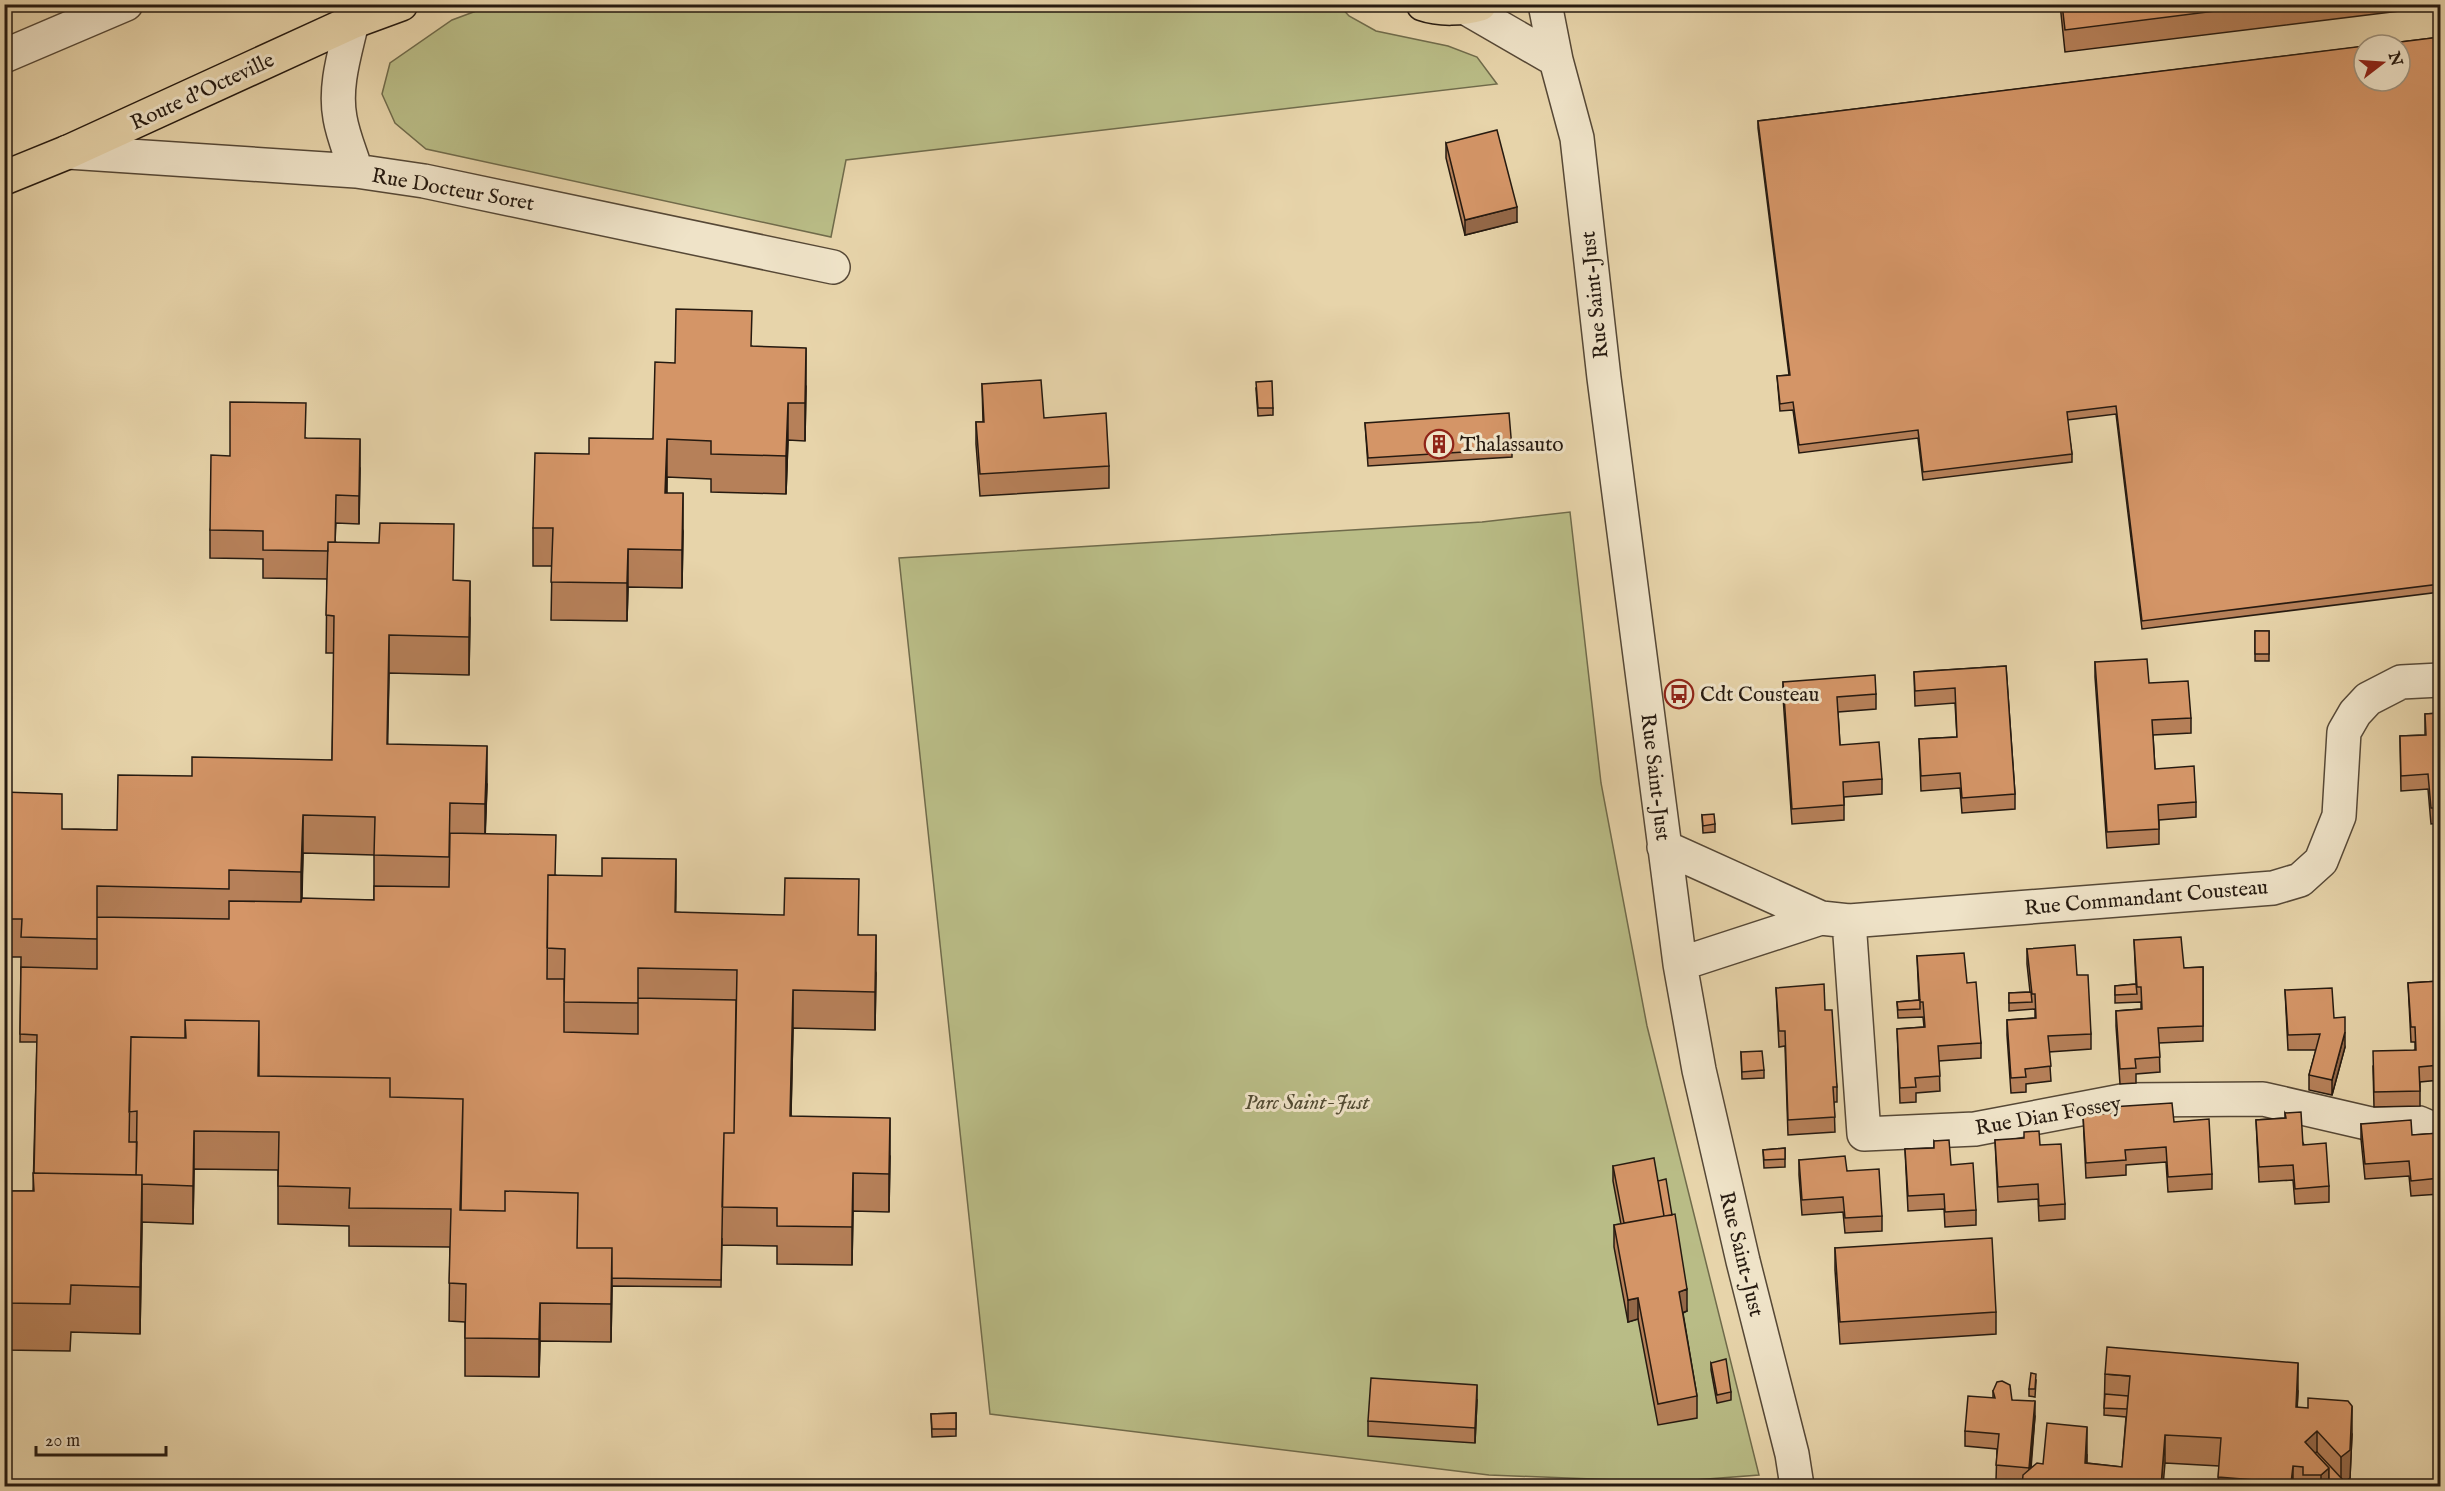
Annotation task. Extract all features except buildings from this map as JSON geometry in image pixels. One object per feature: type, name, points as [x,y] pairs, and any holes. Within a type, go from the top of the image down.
[{"type":"main road","name":"Route d'Octeville","points":[[4,178],[68,152],[352,22],[401,4]]},
{"type":"main road","points":[[1423,4],[1431,7],[1473,6]]},
{"type":"street","points":[[4,56],[126,4]]},
{"type":"street","name":"Rue Saint-Just","points":[[1545,4],[1556,60],[1577,138],[1604,378],[1680,964],[1699,1070],[1743,1261],[1792,1454],[1797,1486]]},
{"type":"street","points":[[1473,6],[1556,60]]},
{"type":"street","points":[[352,22],[339,82],[338,101],[340,119],[356,171]]},
{"type":"street","name":"Rue Docteur Soret","points":[[68,152],[356,171],[424,181],[833,267]]},
{"type":"street","name":"Rue Commandant Cousteau","points":[[1680,964],[1835,919],[2252,890],[2273,888],[2300,880],[2321,861],[2339,816],[2344,732],[2355,713],[2368,699],[2401,682],[2440,680]]},
{"type":"street","name":"Rue Commandant Cousteau","points":[[1664,847],[1835,919]]},
{"type":"street","name":"Rue Dian Fossey","points":[[1835,919],[1864,1134],[1975,1129],[2127,1100],[2264,1099],[2371,1124],[2419,1123],[2440,1132]]},
{"type":"green space","points":[[495,4],[1339,5],[1349,16],[1376,31],[1448,46],[1477,57],[1497,84],[846,160],[831,237],[426,149],[395,123],[382,94],[390,63],[452,20]]},
{"type":"green space","name":"Parc Saint-Just","points":[[1570,512],[1601,783],[1647,1026],[1759,1475],[1668,1482],[1489,1475],[990,1414],[899,558],[1482,522]]},
{"type":"place","name":"Thalassauto","points":[[1439,444]]},
{"type":"place","name":"Cdt Cousteau","points":[[1679,694]]}]
